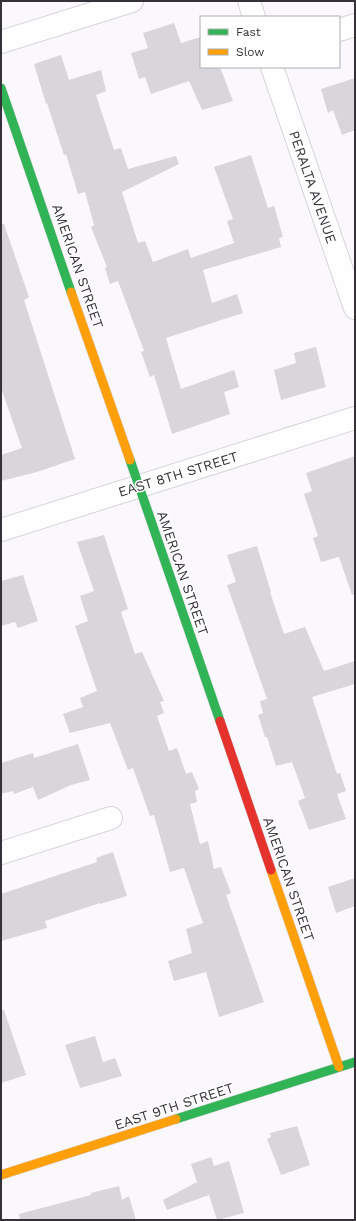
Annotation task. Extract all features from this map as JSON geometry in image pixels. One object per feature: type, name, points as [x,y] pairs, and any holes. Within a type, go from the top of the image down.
[{"type":"street","points":[[1,42],[132,1]]},
{"type":"street","points":[[249,1],[254,16]]},
{"type":"street","points":[[340,30],[355,25]]},
{"type":"street","name":"PERALTA AVENUE","points":[[272,68],[355,306]]},
{"type":"street","name":"AMERICAN STREET","points":[[1,88],[339,1067]]},
{"type":"street","name":"EAST 8TH STREET","points":[[1,530],[355,418]]},
{"type":"street","points":[[1,853],[111,818]]},
{"type":"street","name":"EAST 9TH STREET","points":[[1,1175],[355,1062]]},
{"type":"building","points":[[174,23],[181,43],[200,37],[200,68],[220,68],[233,101],[202,110],[189,81],[151,94],[145,77],[139,79],[131,53],[148,48],[143,33]]},
{"type":"building","points":[[61,55],[69,80],[101,70],[106,91],[96,95],[114,150],[121,148],[128,169],[176,156],[179,164],[122,192],[138,243],[145,241],[153,262],[188,249],[191,258],[234,243],[227,221],[233,219],[214,167],[251,155],[268,208],[274,206],[283,237],[279,238],[281,247],[203,270],[212,303],[237,294],[243,313],[166,338],[181,389],[234,370],[239,387],[224,392],[230,414],[172,434],[154,375],[150,377],[141,352],[144,351],[118,281],[110,284],[105,268],[107,267],[91,227],[94,225],[85,192],[78,194],[66,154],[64,155],[47,103],[46,104],[34,64]]},
{"type":"building","points":[[355,78],[355,130],[342,135],[333,110],[328,113],[321,89]]},
{"type":"building","points":[[1,224],[4,224],[29,297],[24,300],[75,459],[37,472],[1,481],[1,455],[22,448],[1,388]]},
{"type":"building","points":[[316,347],[326,387],[281,400],[274,370],[296,363],[294,353]]},
{"type":"building","points":[[355,456],[355,594],[352,595],[339,557],[321,562],[313,538],[318,536],[304,494],[312,491],[306,473]]},
{"type":"building","points":[[104,535],[128,609],[121,612],[135,654],[142,652],[164,701],[160,702],[164,713],[157,716],[169,751],[177,748],[186,774],[192,772],[199,789],[195,791],[197,802],[190,804],[200,844],[208,841],[214,869],[221,867],[231,893],[226,895],[264,1002],[219,1017],[206,972],[174,981],[168,961],[192,953],[186,929],[203,923],[184,868],[170,872],[154,815],[150,816],[133,768],[128,770],[110,723],[70,733],[63,714],[83,707],[80,698],[97,691],[75,626],[88,621],[80,596],[94,591],[77,542]]},
{"type":"building","points":[[257,546],[284,634],[305,627],[324,671],[355,661],[355,684],[312,697],[337,774],[340,773],[346,791],[337,794],[346,819],[309,830],[298,801],[305,798],[292,762],[276,766],[267,737],[265,737],[258,715],[263,713],[260,701],[267,699],[227,585],[236,582],[227,555]]},
{"type":"building","points":[[23,575],[38,621],[18,628],[15,622],[1,626],[1,581]]},
{"type":"building","points":[[78,744],[90,780],[71,785],[38,800],[33,787],[14,794],[13,791],[1,794],[1,763],[33,753],[34,758]]},
{"type":"building","points":[[113,852],[127,896],[45,921],[47,928],[1,941],[1,894],[97,862],[96,858]]},
{"type":"building","points":[[355,878],[355,906],[336,913],[328,887]]},
{"type":"building","points":[[1,1010],[4,1010],[26,1075],[1,1083]]},
{"type":"building","points":[[95,1036],[103,1062],[115,1058],[122,1076],[80,1088],[65,1045]]},
{"type":"building","points":[[297,1126],[310,1165],[281,1175],[267,1139],[271,1137],[270,1133]]},
{"type":"building","points":[[211,1157],[214,1166],[229,1161],[244,1213],[217,1220],[209,1195],[167,1210],[163,1200],[197,1182],[191,1164]]},
{"type":"building","points":[[119,1186],[122,1200],[129,1196],[136,1220],[20,1220],[19,1214]]},
{"type":"traffic: fast","points":[[1,88],[71,292]]},
{"type":"traffic: fast","points":[[130,460],[220,721]]},
{"type":"traffic: fast","points":[[176,1119],[355,1062]]},
{"type":"traffic: slow","points":[[71,292],[130,460]]},
{"type":"traffic: slow","points":[[271,870],[339,1067]]},
{"type":"traffic: slow","points":[[1,1175],[176,1119]]},
{"type":"traffic: jam","points":[[220,721],[271,870]]}]
